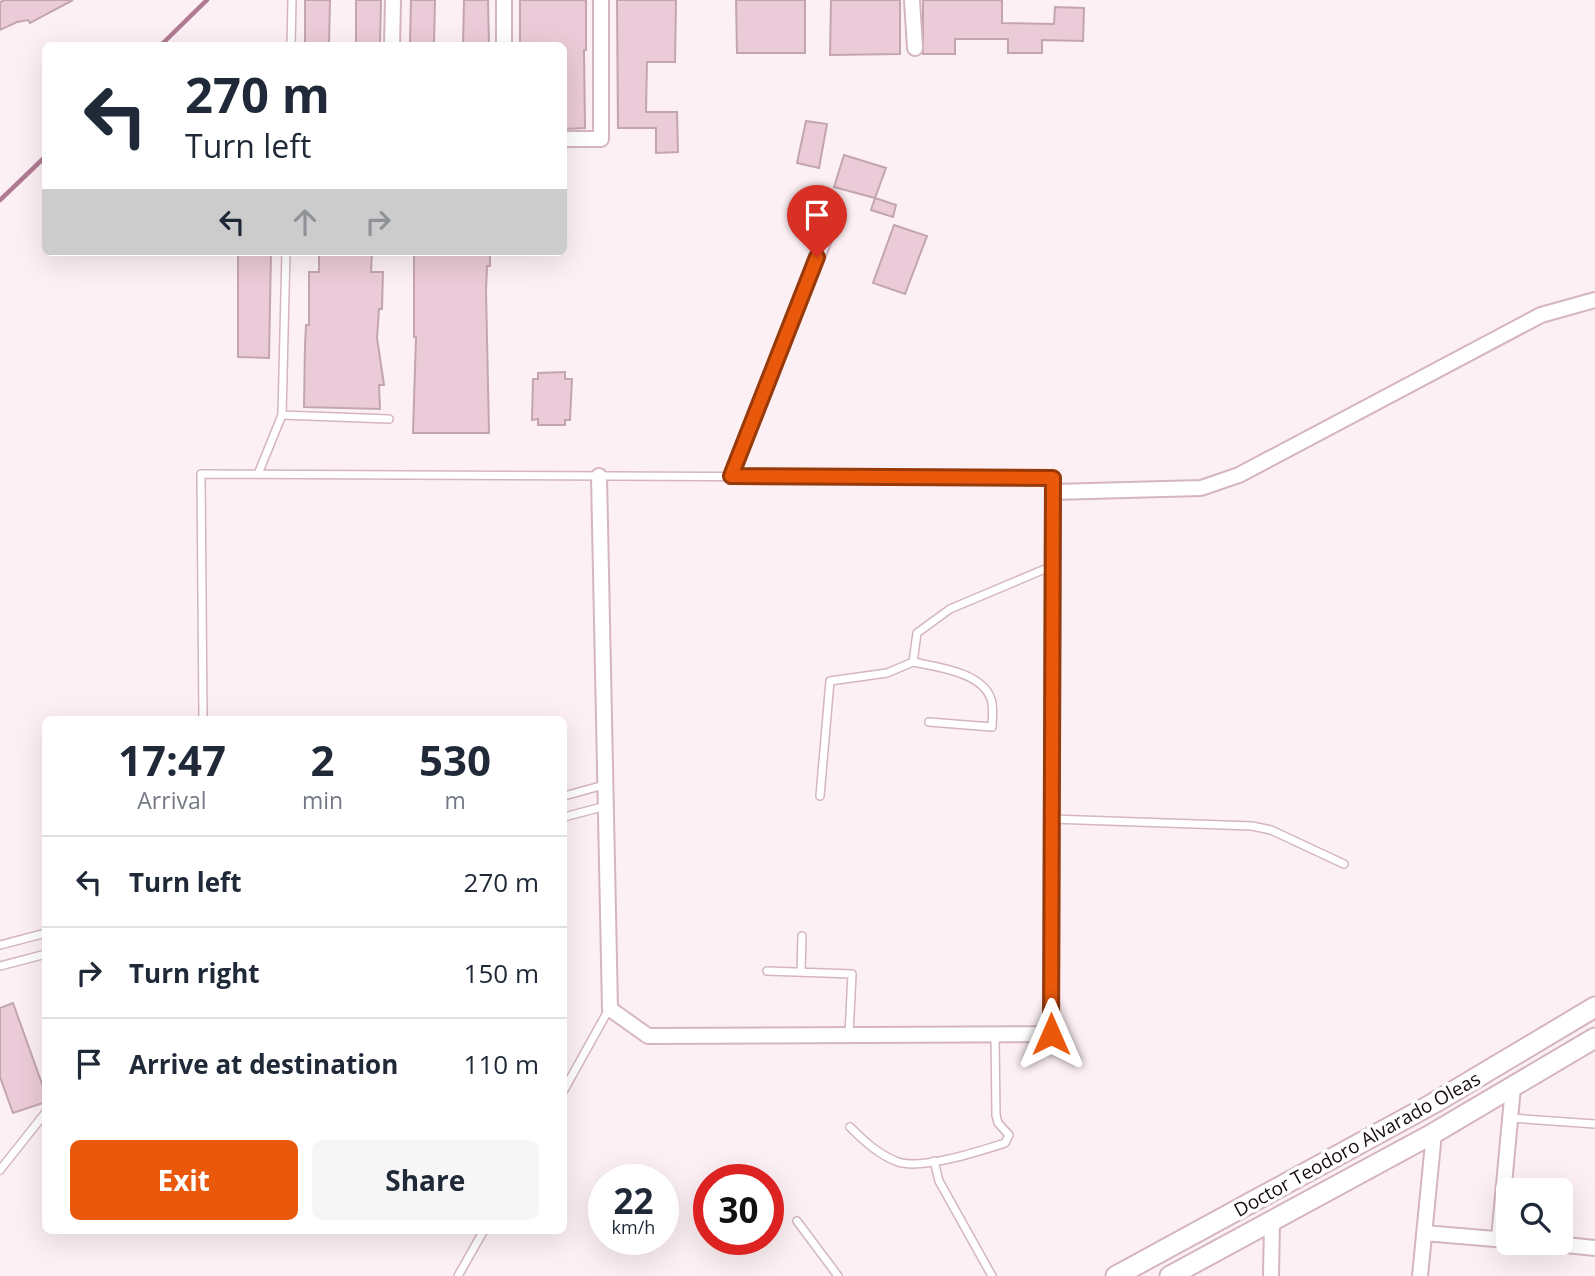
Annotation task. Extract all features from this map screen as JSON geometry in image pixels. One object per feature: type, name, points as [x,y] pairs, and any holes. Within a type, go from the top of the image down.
[{"type":"main road","name":"Doctor Teodoro Alvarado Oleas","points":[[1116,1276],[1434,1103],[1595,1007]]},
{"type":"main road","name":"Doctor Teodoro Alvarado Oleas","points":[[1170,1276],[1194,1269],[1595,1038]]},
{"type":"street","points":[[393,0],[393,42]]},
{"type":"street","points":[[504,0],[504,42]]},
{"type":"street","points":[[567,139],[601,139],[601,0]]},
{"type":"street","points":[[912,0],[915,48]]},
{"type":"street","points":[[731,476],[836,209]]},
{"type":"street","points":[[599,475],[610,1009],[648,1035],[1051,1034],[1053,492],[1200,488],[1239,475],[1541,315],[1595,300]]},
{"type":"street","points":[[1507,1178],[1513,1087]]},
{"type":"street","points":[[1420,1276],[1434,1133]]},
{"type":"street","points":[[1271,1276],[1272,1222]]},
{"type":"street","points":[[1424,1233],[1496,1239]]},
{"type":"street","points":[[1573,1246],[1595,1248]]},
{"type":"lane","points":[[290,42],[292,0]]},
{"type":"lane","points":[[258,474],[282,415],[286,256]]},
{"type":"lane","points":[[282,415],[389,419]]},
{"type":"lane","points":[[203,716],[201,474],[1053,478],[1053,492]]},
{"type":"lane","points":[[913,662],[917,633],[950,609],[1053,565]]},
{"type":"lane","points":[[820,796],[830,681],[887,673],[913,662],[963,673],[981,686],[991,699],[992,727],[929,722]]},
{"type":"lane","points":[[567,795],[604,785]]},
{"type":"lane","points":[[567,816],[606,806]]},
{"type":"lane","points":[[1052,819],[1252,826],[1271,830],[1344,864]]},
{"type":"lane","points":[[0,945],[42,934]]},
{"type":"lane","points":[[801,972],[802,936]]},
{"type":"lane","points":[[0,966],[42,955]]},
{"type":"lane","points":[[766,971],[852,974],[849,1035]]},
{"type":"lane","points":[[567,1085],[610,1009]]},
{"type":"lane","points":[[850,1127],[871,1147],[900,1163],[969,1155],[1005,1143],[1008,1139],[1007,1131],[998,1123],[996,1115],[995,1034]]},
{"type":"lane","points":[[0,1170],[42,1117]]},
{"type":"lane","points":[[1510,1118],[1595,1124]]},
{"type":"lane","points":[[934,1161],[939,1181],[992,1276]]},
{"type":"lane","points":[[797,1221],[838,1276]]},
{"type":"lane","points":[[458,1276],[482,1234]]},
{"type":"building","points":[[73,0],[30,23],[28,20],[17,22],[0,30],[0,2]]},
{"type":"building","points":[[305,0],[330,0],[329,42],[305,42]]},
{"type":"building","points":[[356,0],[381,0],[380,42],[356,42]]},
{"type":"building","points":[[411,0],[435,0],[434,42],[410,42]]},
{"type":"building","points":[[464,0],[488,0],[489,42],[463,42]]},
{"type":"building","points":[[520,0],[586,0],[585,128],[567,129],[567,42],[520,42]]},
{"type":"building","points":[[617,0],[676,0],[675,62],[647,62],[646,112],[677,112],[678,152],[656,153],[656,128],[618,128]]},
{"type":"building","points":[[736,0],[805,0],[805,53],[737,53]]},
{"type":"building","points":[[831,0],[900,0],[900,54],[830,55]]},
{"type":"building","points":[[923,0],[1002,0],[1002,23],[1054,24],[1055,7],[1084,8],[1083,41],[1042,40],[1042,53],[1008,53],[1008,39],[955,39],[955,54],[923,54]]},
{"type":"building","points":[[806,121],[827,124],[819,168],[797,163]]},
{"type":"building","points":[[844,155],[886,168],[875,198],[834,187]]},
{"type":"building","points":[[875,198],[896,205],[893,217],[871,210]]},
{"type":"building","points":[[894,225],[927,236],[905,294],[873,283]]},
{"type":"building","points":[[238,256],[271,256],[269,358],[238,357]]},
{"type":"building","points":[[319,256],[372,256],[371,272],[383,272],[382,309],[379,309],[377,338],[384,385],[379,385],[380,409],[304,407],[309,272],[319,272]]},
{"type":"building","points":[[414,256],[490,256],[486,290],[489,433],[413,433]]},
{"type":"building","points":[[565,372],[565,379],[572,379],[570,420],[565,420],[565,425],[538,425],[538,419],[532,420],[533,379],[538,379],[538,373]]},
{"type":"building","points":[[13,1003],[42,1084],[42,1103],[13,1113],[0,1077],[0,1008]]},
{"type":"waterway","points":[[164,42],[207,0]]},
{"type":"waterway","points":[[0,200],[42,160]]},
{"type":"route","points":[[817,257],[731,476],[1053,478],[1051,1034]]}]
